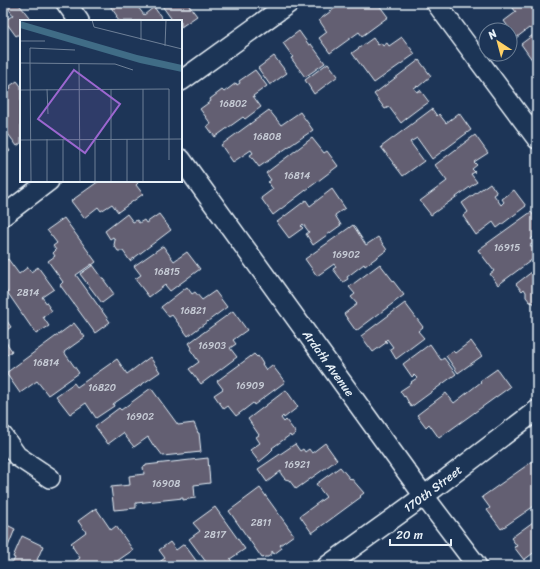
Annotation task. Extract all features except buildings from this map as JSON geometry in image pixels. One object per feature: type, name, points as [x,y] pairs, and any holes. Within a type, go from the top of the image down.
[{"type":"street","points":[[66,3],[78,20]]},
{"type":"street","points":[[182,80],[289,3]]},
{"type":"street","points":[[436,3],[537,139]]},
{"type":"street","name":"Ardath Avenue","points":[[182,160],[424,496],[477,566]]},
{"type":"street","points":[[3,216],[48,182]]},
{"type":"street","name":"170th Street","points":[[327,566],[424,496],[537,410]]},
{"type":"street","points":[[3,436],[17,456],[50,478]]}]
